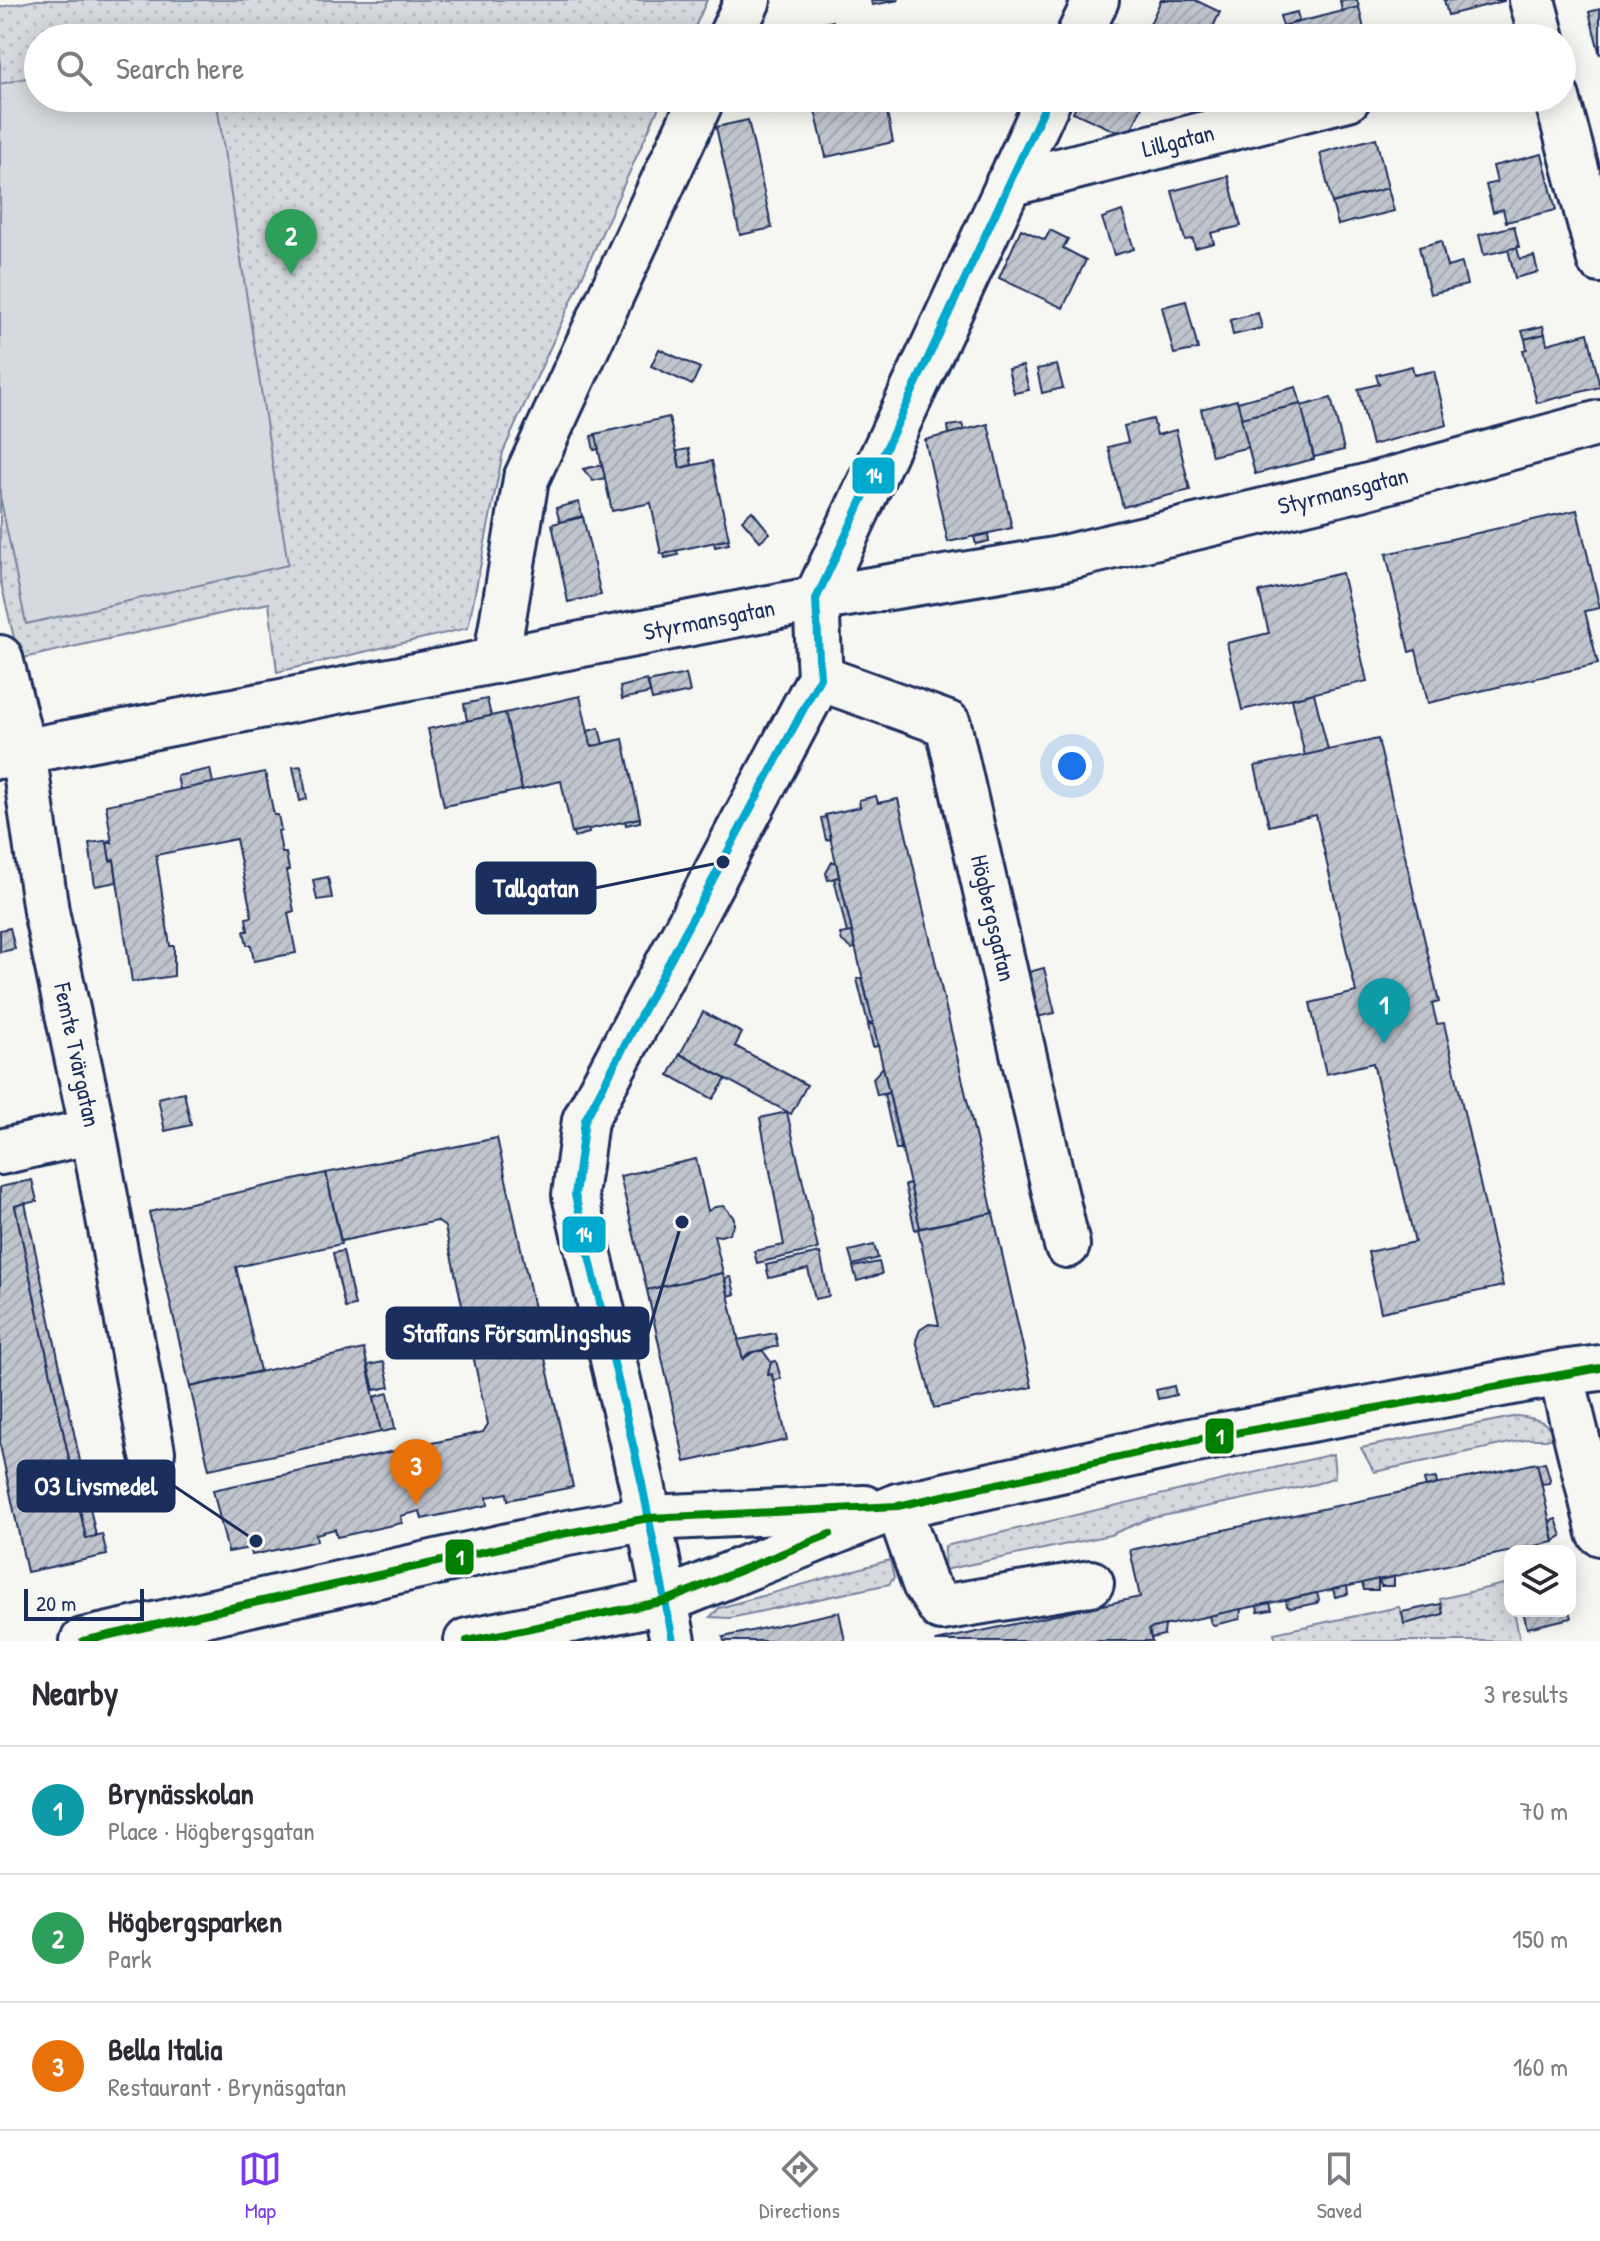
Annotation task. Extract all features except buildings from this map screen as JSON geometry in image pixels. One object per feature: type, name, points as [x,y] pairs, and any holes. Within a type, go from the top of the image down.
[{"type":"street","points":[[737,24],[748,0]]},
{"type":"street","points":[[1085,24],[1096,0]]},
{"type":"street","points":[[1532,0],[1538,24]]},
{"type":"street","points":[[496,661],[526,479],[696,112]]},
{"type":"street","points":[[669,1621],[649,1518],[575,1195],[585,1120],[820,678],[816,599],[1042,112]]},
{"type":"street","name":"Lillgatan","points":[[1008,184],[1293,112]]},
{"type":"street","points":[[1561,112],[1600,260]]},
{"type":"street","name":"Styrmansgatan","points":[[12,754],[816,599],[1055,560],[1361,488],[1600,423]]},
{"type":"street","name":"Femte Tvärgatan","points":[[0,658],[12,754],[93,1131],[152,1452]]},
{"type":"street","name":"Högbergsgatan","points":[[820,678],[948,724],[1067,1245]]},
{"type":"street","points":[[0,1152],[93,1131]]},
{"type":"street","points":[[83,1641],[210,1627],[562,1534],[649,1518],[898,1506],[1191,1441],[1580,1371],[1600,1533]]},
{"type":"street","points":[[898,1506],[925,1584],[941,1608],[1091,1583]]},
{"type":"street","points":[[467,1641],[669,1621],[898,1506]]},
{"type":"shaded area","points":[[37,0],[707,0],[696,24],[24,24],[24,112],[657,112],[503,452],[468,628],[277,672],[269,603],[19,659],[0,579],[0,7]]},
{"type":"shaded area","points":[[24,78],[24,112],[218,112],[288,565],[26,624],[0,496],[0,84]]},
{"type":"shaded area","points":[[1517,1416],[1545,1424],[1555,1439],[1529,1439],[1374,1472],[1361,1448]]},
{"type":"shaded area","points":[[1333,1454],[1335,1477],[1316,1484],[1148,1519],[1110,1535],[944,1570],[945,1546]]},
{"type":"shaded area","points":[[890,1560],[894,1578],[889,1584],[730,1618],[710,1617],[719,1608]]},
{"type":"shaded area","points":[[1504,1584],[1504,1617],[1515,1617],[1520,1641],[1276,1641],[1274,1633],[1399,1607],[1405,1623],[1443,1614],[1440,1599]]},
{"type":"transit line","name":"14","points":[[673,1641],[642,1484],[575,1195],[585,1120],[820,678],[816,599],[1042,112]]},
{"type":"transit line","name":"1","points":[[83,1641],[562,1534],[649,1518],[898,1506],[1191,1441],[1600,1368]]},
{"type":"transit line","name":"1","points":[[467,1641],[665,1601],[830,1534]]},
{"type":"place","name":"Högbergsparken","points":[[291,275]]},
{"type":"place","name":"Tallgatan","points":[[723,862]]},
{"type":"place","name":"Brynässkolan","points":[[1384,1044]]},
{"type":"place","name":"Staffans Församlingshus","points":[[682,1222]]},
{"type":"place","name":"Bella Italia","points":[[416,1505]]},
{"type":"place","name":"O3 Livsmedel","points":[[256,1541]]}]
